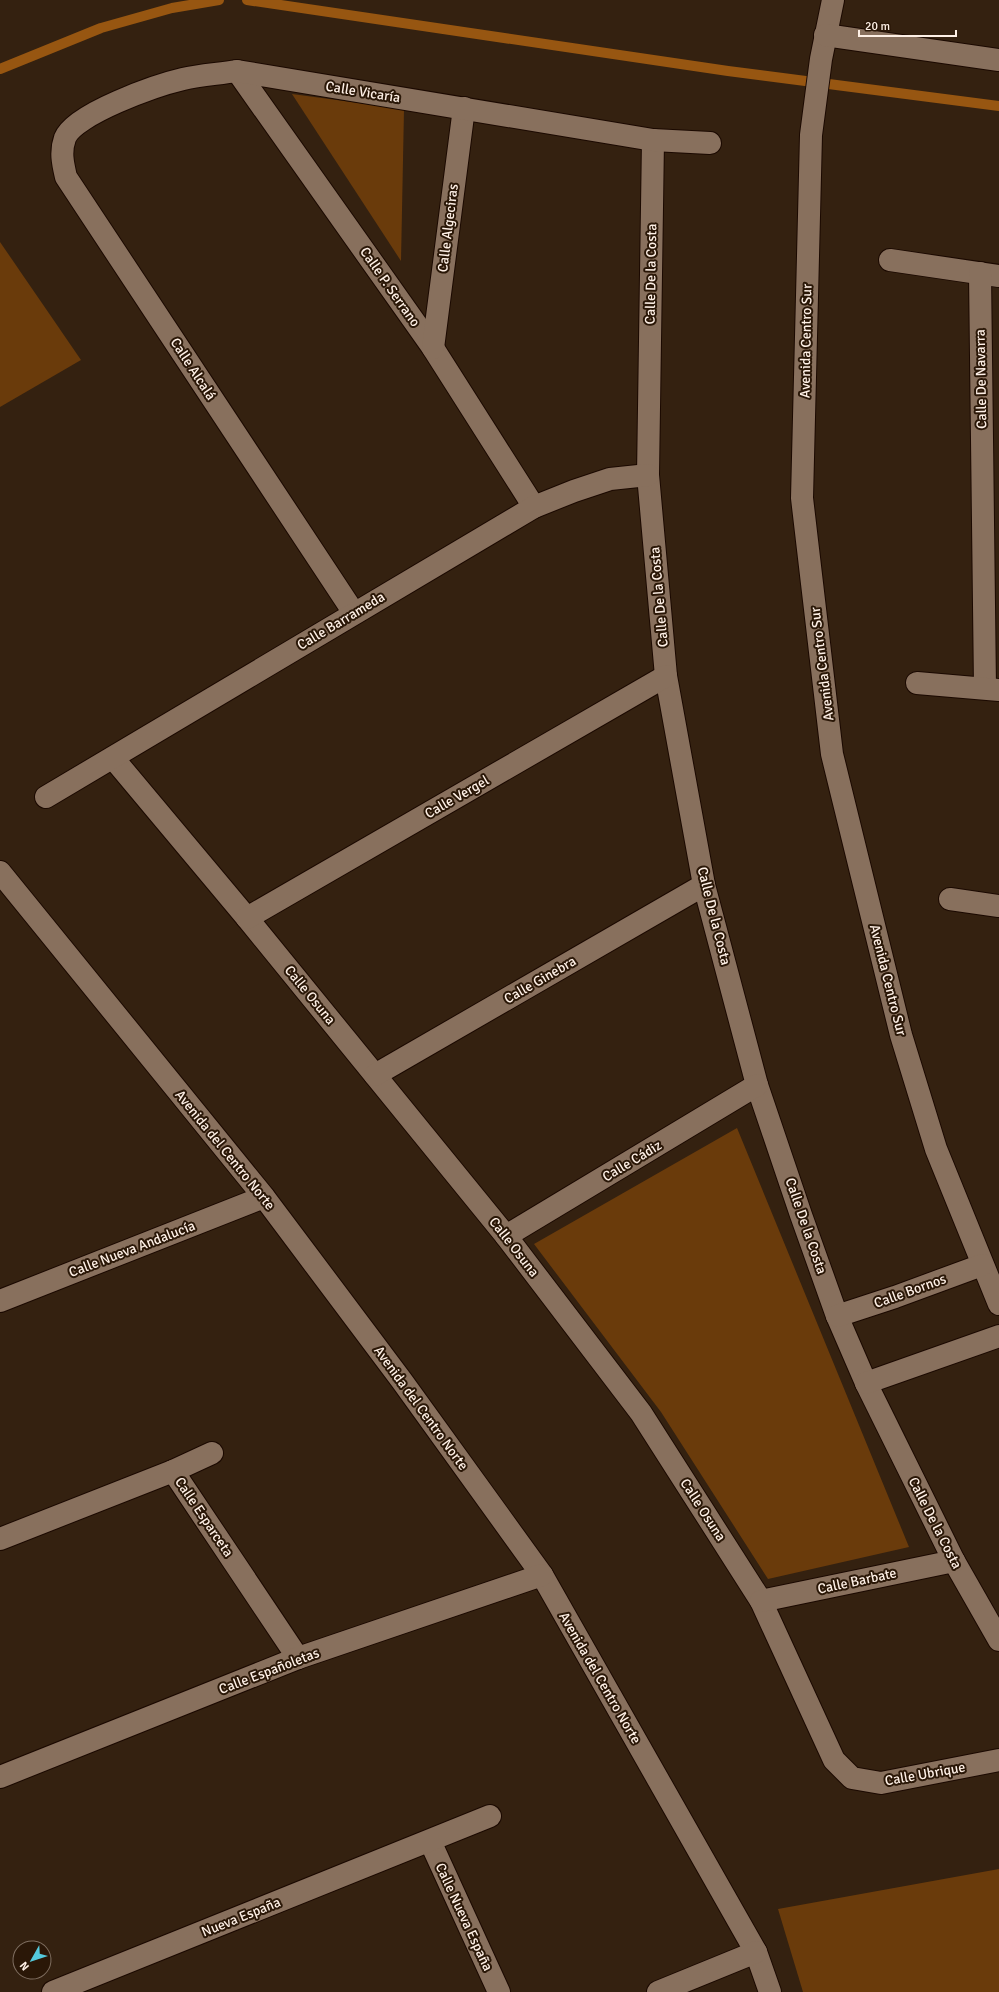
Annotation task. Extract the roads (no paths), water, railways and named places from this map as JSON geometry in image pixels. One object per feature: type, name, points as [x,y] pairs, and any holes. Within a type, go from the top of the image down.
[{"type":"street","name":"Avenida Centro Sur","points":[[833,0],[821,59],[811,135],[802,498],[832,754],[901,1034],[936,1149],[999,1304]]},
{"type":"street","points":[[825,35],[999,60]]},
{"type":"street","name":"Calle Vicaría","points":[[80,122],[121,99],[183,79],[237,71],[653,140],[710,143]]},
{"type":"street","name":"Calle P. Serrano","points":[[237,71],[433,348],[534,507]]},
{"type":"street","name":"Calle Algeciras","points":[[433,348],[464,108]]},
{"type":"street","name":"Calle Alcalá","points":[[80,122],[65,137],[61,154],[66,177],[354,613]]},
{"type":"street","name":"Calle De la Costa","points":[[653,140],[648,475],[666,676],[704,885],[757,1085],[837,1316],[866,1383],[954,1561],[999,1640]]},
{"type":"street","points":[[890,260],[989,275]]},
{"type":"street","name":"Calle De Navarra","points":[[917,683],[992,689],[989,275]]},
{"type":"street","name":"Calle Barrameda","points":[[46,797],[534,507],[610,479],[648,475]]},
{"type":"street","name":"Calle Vergel","points":[[247,918],[666,676]]},
{"type":"street","name":"Calle Osuna","points":[[113,758],[247,918],[506,1236],[641,1413],[761,1601],[834,1760],[852,1778]]},
{"type":"street","name":"Avenida del Centro Norte","points":[[0,872],[264,1197],[402,1381],[542,1575],[756,1952],[770,1992]]},
{"type":"street","name":"Calle Ginebra","points":[[375,1075],[704,885]]},
{"type":"street","points":[[950,899],[999,906]]},
{"type":"street","name":"Calle Cádiz","points":[[506,1236],[757,1085]]},
{"type":"street","name":"Calle Nueva Andalucía","points":[[3,1295],[264,1197]]},
{"type":"street","name":"Calle Bornos","points":[[837,1316],[895,1297],[982,1265]]},
{"type":"street","points":[[866,1383],[999,1336]]},
{"type":"street","points":[[172,1471],[212,1453]]},
{"type":"street","name":"Calle Esparceta","points":[[0,1539],[172,1471],[298,1658]]},
{"type":"street","name":"Calle Barbate","points":[[761,1601],[954,1561]]},
{"type":"street","name":"Calle Españoletas","points":[[0,1777],[298,1658],[542,1575]]},
{"type":"street","name":"Calle Ubrique","points":[[852,1778],[881,1783],[999,1760]]},
{"type":"street","name":"Nueva España","points":[[53,1992],[490,1816]]},
{"type":"street","name":"Calle Nueva España","points":[[430,1841],[499,1992]]},
{"type":"street","points":[[658,1992],[756,1952]]},
{"type":"waterway","points":[[0,69],[101,28],[172,8],[219,0]]},
{"type":"waterway","points":[[247,0],[728,71],[999,106]]}]
